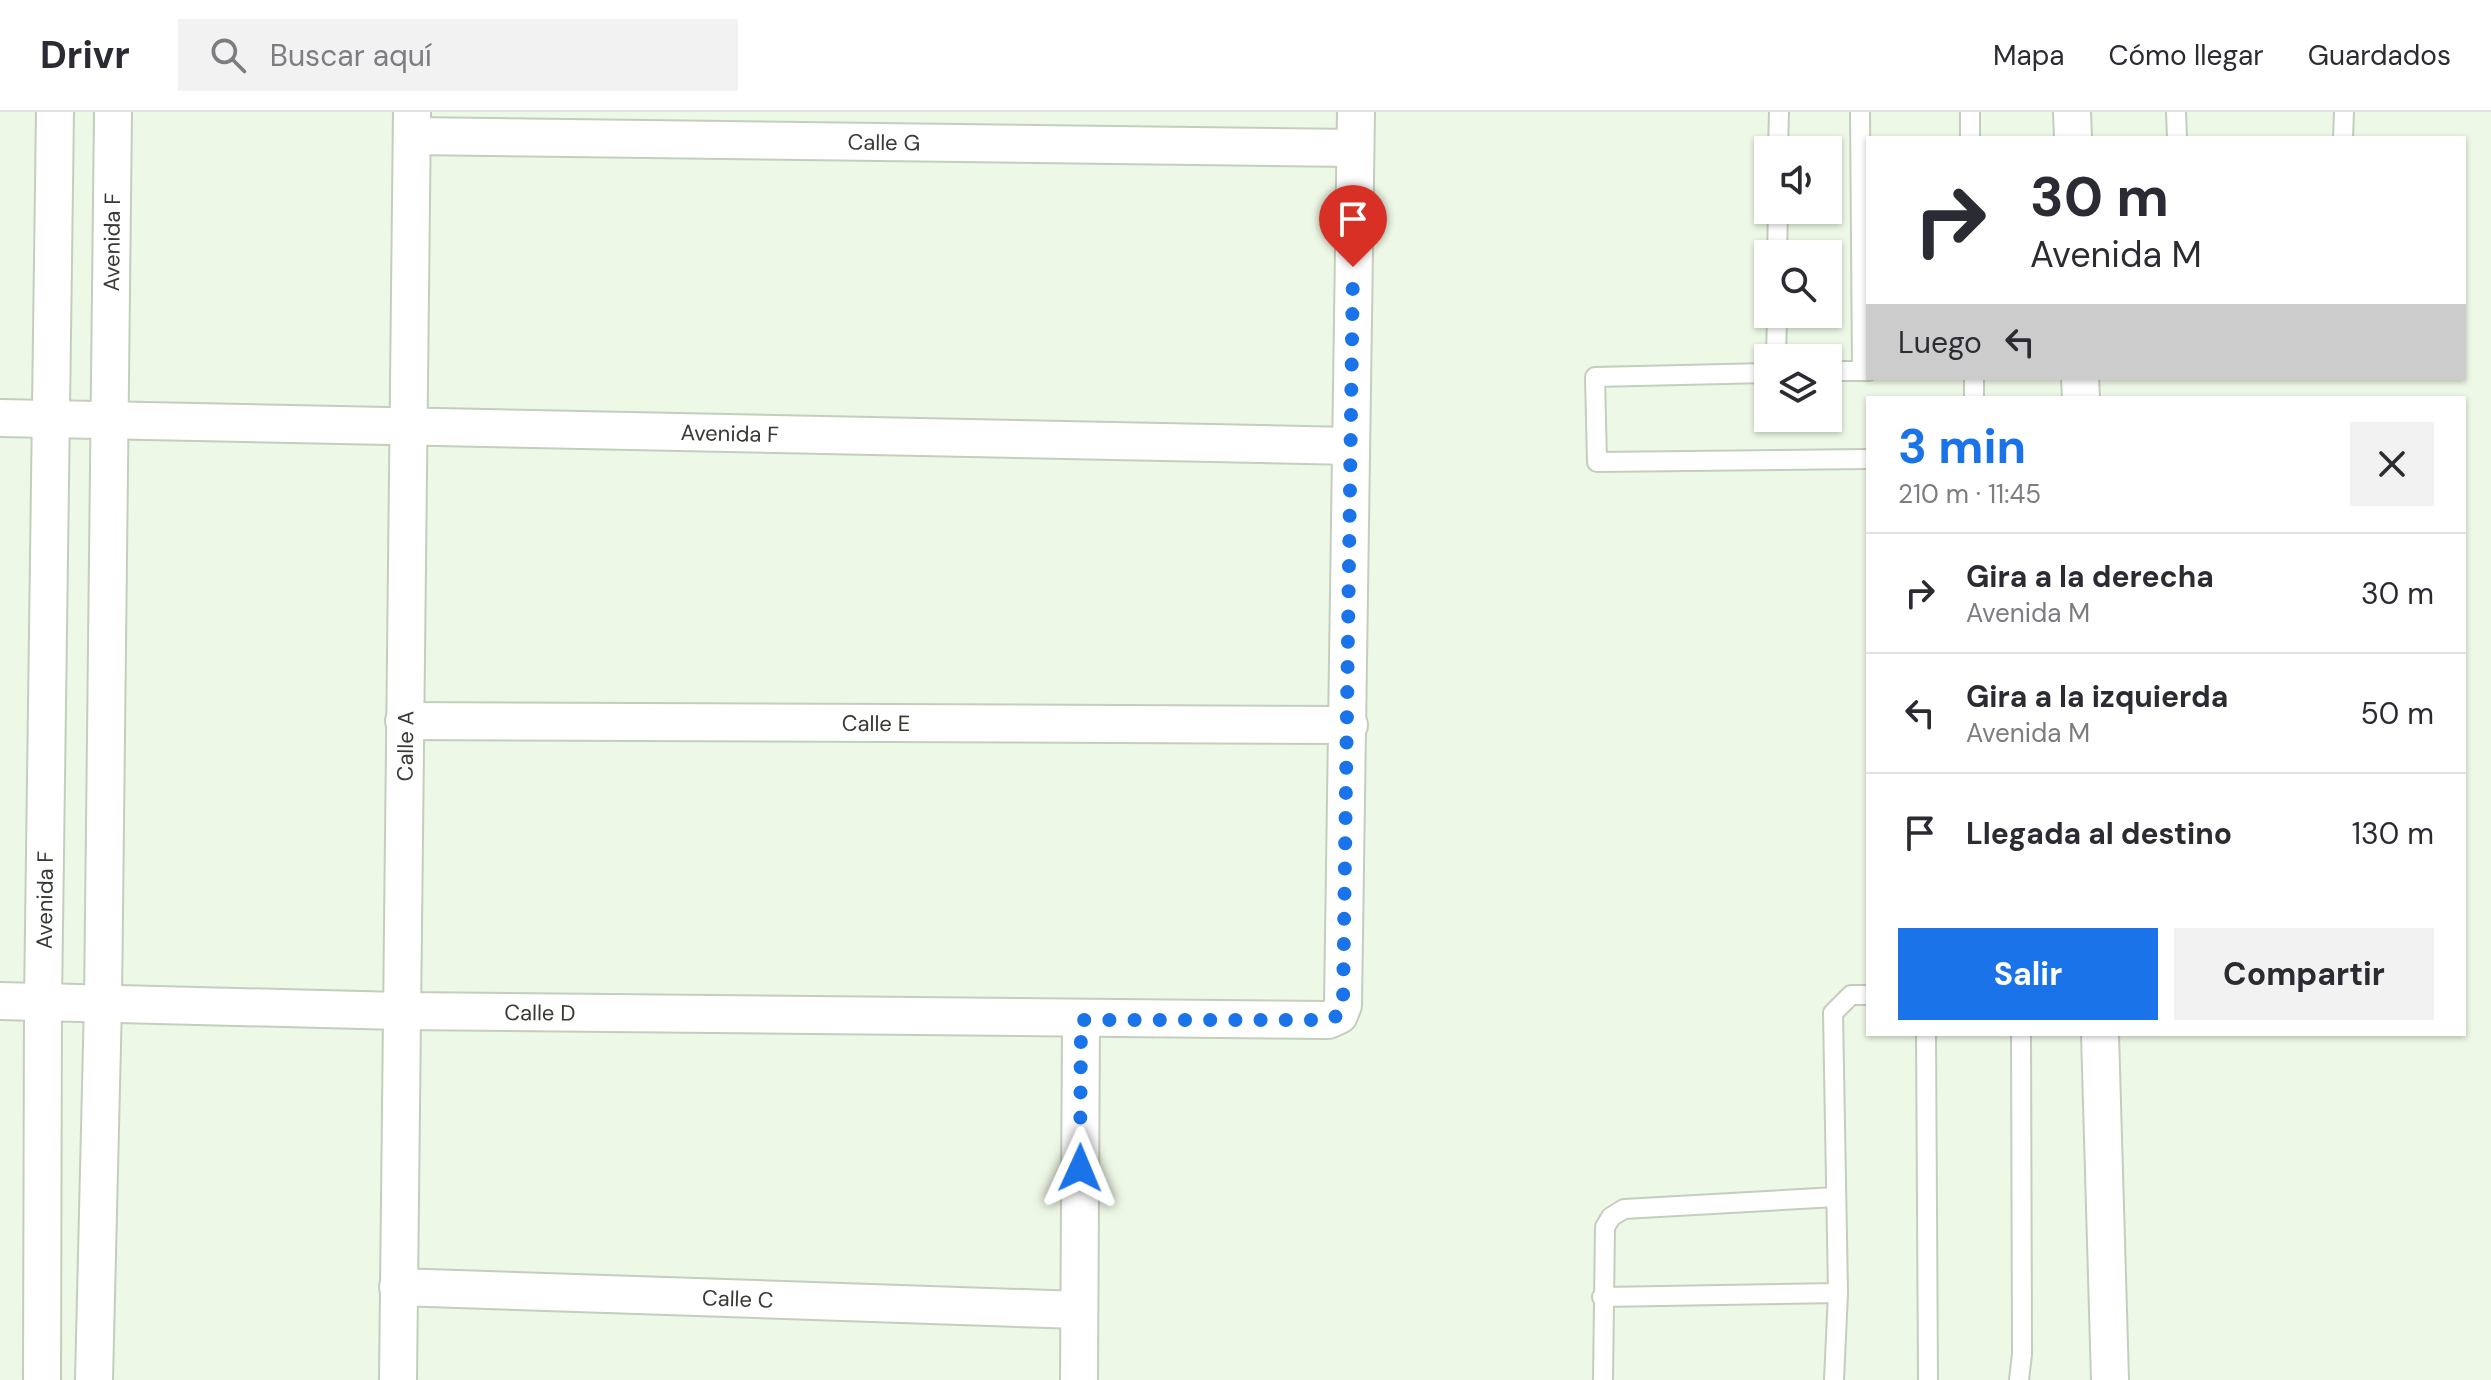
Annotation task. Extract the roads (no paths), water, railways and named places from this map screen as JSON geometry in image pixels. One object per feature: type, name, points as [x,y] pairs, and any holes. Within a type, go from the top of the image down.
[{"type":"street","name":"Avenida F","points":[[42,1380],[43,1002],[55,112]]},
{"type":"street","name":"Avenida F","points":[[94,1380],[103,1003],[113,112]]},
{"type":"street","points":[[1349,725],[1356,112]]},
{"type":"street","points":[[2072,112],[2073,136]]},
{"type":"street","name":"Calle G","points":[[412,124],[1355,148]]},
{"type":"street","name":"Calle A","points":[[398,1380],[412,124]]},
{"type":"street","name":"Avenida F","points":[[0,418],[411,429],[1351,446]]},
{"type":"street","name":"Calle E","points":[[404,721],[1349,725]]},
{"type":"street","name":"Calle D","points":[[0,1001],[400,1011],[1328,1020],[1339,1015],[1343,1005],[1349,725]]},
{"type":"street","points":[[1079,1380],[1081,1020]]},
{"type":"street","points":[[2100,1036],[2110,1380]]},
{"type":"street","name":"Calle C","points":[[398,1287],[1079,1310]]},
{"type":"lane","points":[[1778,136],[1779,112]]},
{"type":"lane","points":[[1842,371],[1865,371],[1860,112]]},
{"type":"lane","points":[[1970,112],[1970,136]]},
{"type":"lane","points":[[2176,112],[2177,136]]},
{"type":"lane","points":[[2343,136],[2344,112]]},
{"type":"lane","points":[[1754,373],[1595,377],[1597,462],[1866,459]]},
{"type":"lane","points":[[1834,1380],[1838,1293],[1833,1013],[1851,995],[1866,995]]},
{"type":"lane","points":[[1926,1036],[1928,1380]]},
{"type":"lane","points":[[2019,1380],[2022,1354],[2021,1036]]},
{"type":"lane","points":[[1603,1380],[1605,1227],[1611,1217],[1624,1209],[1836,1197]]},
{"type":"lane","points":[[1602,1297],[1838,1293]]}]
